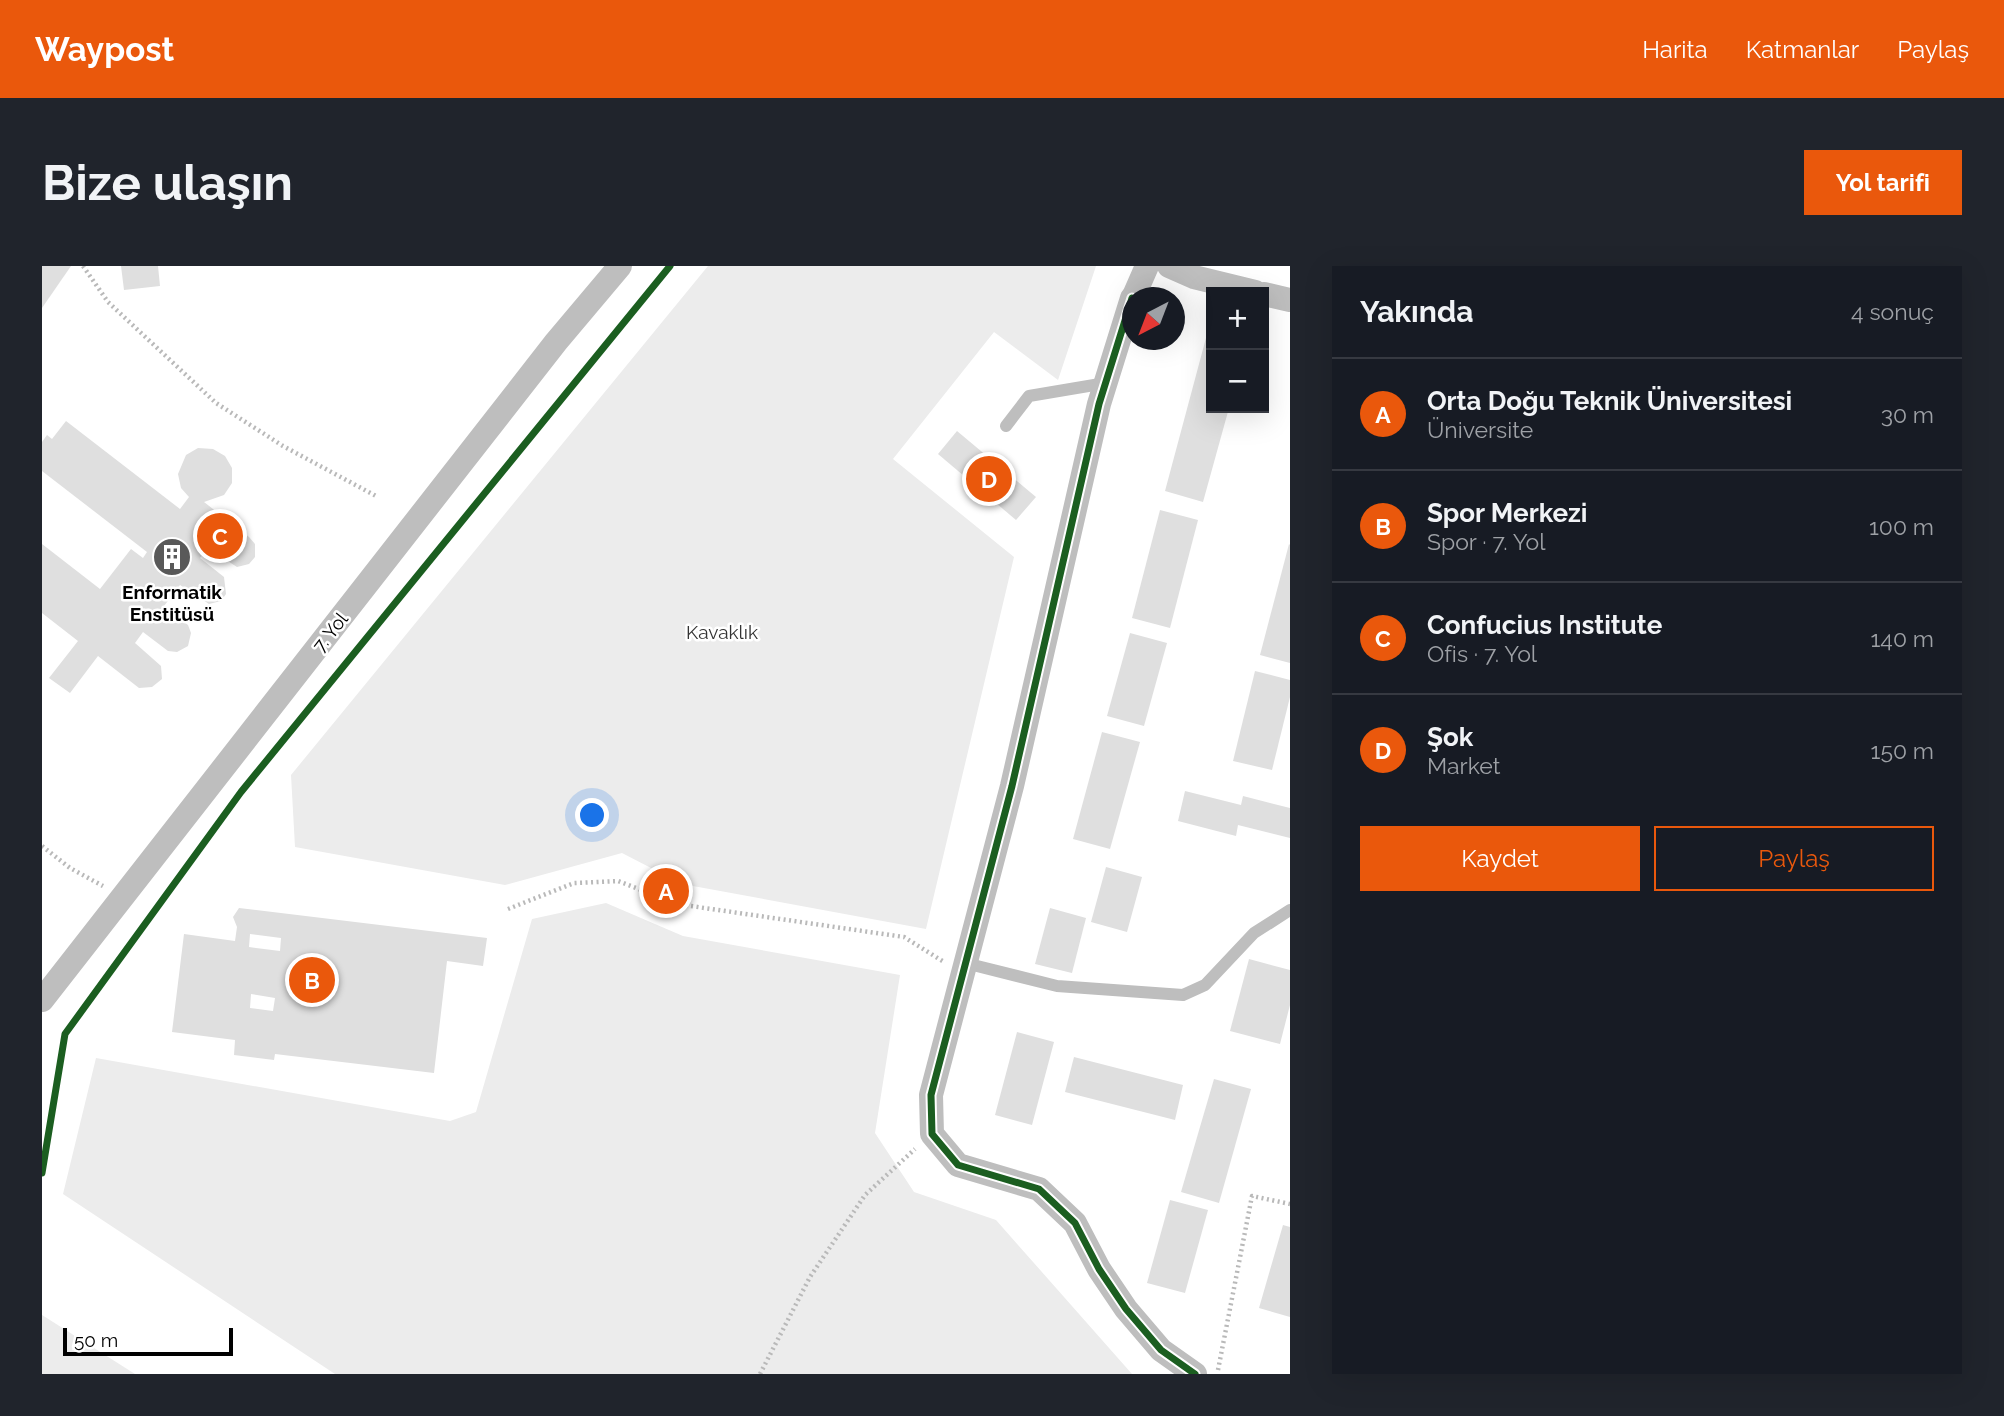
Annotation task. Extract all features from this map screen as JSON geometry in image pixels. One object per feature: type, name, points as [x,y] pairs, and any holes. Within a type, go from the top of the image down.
[{"type":"street","name":"7. Yol","points":[[42,1000],[556,342],[620,266]]},
{"type":"street","points":[[1138,287],[1147,266]]},
{"type":"street","points":[[1169,266],[1194,277],[1235,287]]},
{"type":"street","points":[[1269,295],[1290,300]]},
{"type":"street","points":[[1122,333],[1106,383],[1012,786],[931,1095],[932,1134],[958,1165],[1039,1189],[1075,1223],[1099,1269],[1126,1310],[1161,1350],[1195,1374]]},
{"type":"lane","points":[[1006,426],[1029,396],[1106,383]]},
{"type":"lane","points":[[963,968],[1057,986],[1183,995],[1205,985],[1254,933],[1290,910]]},
{"type":"path","points":[[83,266],[108,302],[216,402],[283,446],[376,496]]},
{"type":"path","points":[[42,846],[70,868],[122,897]]},
{"type":"path","points":[[508,909],[574,883],[618,881],[677,904],[904,937],[963,968]]},
{"type":"path","points":[[760,1374],[810,1277],[865,1195],[932,1134]]},
{"type":"path","points":[[1217,1374],[1252,1196],[1290,1204]]},
{"type":"green space","name":"Kavaklık","points":[[708,266],[1096,266],[1058,380],[994,332],[893,459],[1014,557],[926,929],[682,884],[622,853],[505,885],[295,847],[291,775]]},
{"type":"green space","points":[[606,903],[683,936],[900,975],[875,1133],[914,1192],[996,1220],[1132,1374],[335,1374],[63,1194],[96,1058],[450,1121],[476,1112],[532,919]]},
{"type":"green space","points":[[42,1315],[135,1374],[42,1374]]},
{"type":"building","points":[[42,266],[71,266],[42,308]]},
{"type":"building","points":[[121,266],[158,266],[160,286],[124,290]]},
{"type":"building","points":[[1206,338],[1206,413],[1228,413],[1203,502],[1165,491]]},
{"type":"building","name":"Enformatik Enstitüsü","points":[[66,421],[180,509],[189,497],[181,488],[178,474],[186,455],[198,448],[213,449],[225,456],[232,468],[232,483],[224,495],[204,502],[249,537],[255,544],[255,557],[249,564],[237,567],[208,548],[200,558],[224,577],[226,594],[221,601],[209,604],[180,585],[164,606],[188,625],[191,633],[188,646],[177,652],[168,651],[143,632],[135,643],[161,666],[162,679],[152,687],[139,688],[98,656],[70,693],[49,678],[78,641],[42,613],[42,544],[100,589],[131,549],[143,558],[147,552],[42,471],[42,442],[47,435],[52,439]]},
{"type":"building","points":[[957,431],[1036,497],[1016,520],[938,454]]},
{"type":"building","points":[[1160,510],[1198,520],[1170,628],[1132,618]]},
{"type":"building","points":[[1290,545],[1290,663],[1260,655]]},
{"type":"building","points":[[1130,633],[1167,643],[1144,726],[1107,716]]},
{"type":"building","points":[[1255,671],[1290,680],[1290,697],[1272,770],[1233,761]]},
{"type":"building","points":[[1102,732],[1140,742],[1110,849],[1073,839]]},
{"type":"building","points":[[1185,791],[1241,805],[1243,796],[1290,808],[1290,838],[1238,825],[1236,836],[1178,821]]},
{"type":"building","points":[[1106,867],[1142,877],[1127,932],[1091,922]]},
{"type":"building","points":[[239,908],[487,938],[483,966],[447,961],[434,1073],[275,1054],[274,1060],[234,1055],[235,1040],[172,1032],[184,934],[235,941],[237,927],[233,917]],"holes":[[[250,934],[281,938],[280,951],[249,947]],[[251,994],[275,998],[273,1011],[250,1008]]]},
{"type":"building","points":[[1050,908],[1086,918],[1072,973],[1035,964]]},
{"type":"building","points":[[1249,959],[1290,970],[1290,1005],[1280,1044],[1230,1031]]},
{"type":"building","points":[[1017,1032],[1054,1042],[1032,1125],[995,1115]]},
{"type":"building","points":[[1074,1057],[1183,1085],[1175,1120],[1065,1092]]},
{"type":"building","points":[[1214,1079],[1251,1089],[1219,1203],[1181,1192]]},
{"type":"building","points":[[1170,1200],[1208,1210],[1185,1293],[1147,1283]]},
{"type":"building","points":[[1283,1225],[1290,1227],[1290,1317],[1259,1308]]},
{"type":"cycle path","points":[[42,1173],[65,1034],[241,792],[670,266]]},
{"type":"cycle path","points":[[1122,330],[1099,404],[1012,786],[931,1095],[932,1134],[958,1165],[1039,1189],[1075,1223],[1099,1269],[1126,1309],[1161,1350],[1195,1374]]},
{"type":"place","name":"Şok","points":[[989,479]]},
{"type":"place","name":"Confucius Institute","points":[[220,536]]},
{"type":"place","name":"Enformatik Enstitüsü","points":[[172,557]]},
{"type":"place","name":"Orta Doğu Teknik Üniversitesi","points":[[666,891]]},
{"type":"place","name":"Spor Merkezi","points":[[312,980]]}]
